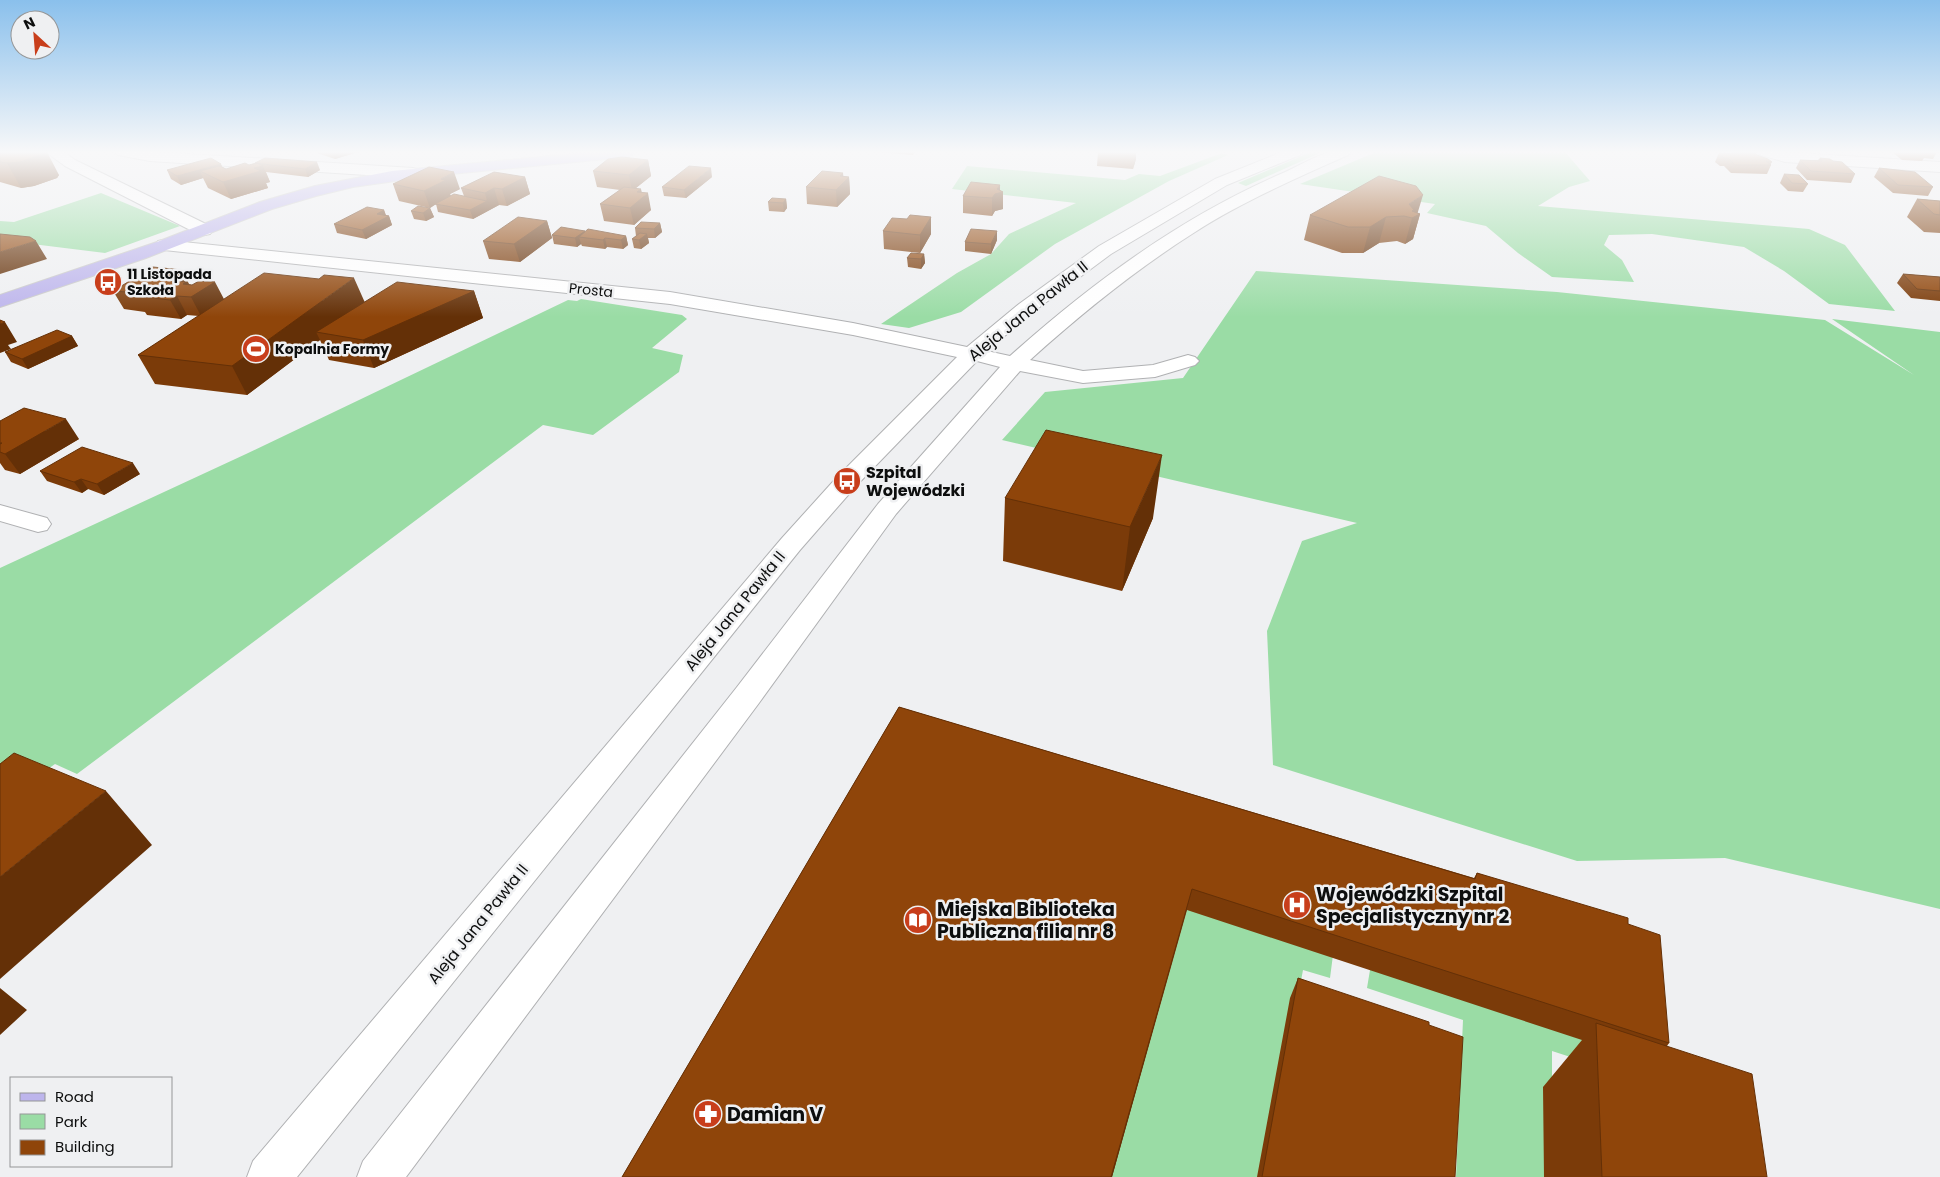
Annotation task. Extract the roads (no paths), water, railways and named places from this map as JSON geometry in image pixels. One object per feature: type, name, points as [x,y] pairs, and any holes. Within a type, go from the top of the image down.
[{"type":"main road","points":[[0,301],[268,207]]},
{"type":"street","points":[[158,207],[204,230]]},
{"type":"street","name":"Aleja Jana Pawła II","points":[[269,1177],[791,544],[847,481],[972,354],[1026,308],[1105,250],[1178,207]]},
{"type":"street","name":"Aleja Jana Pawła II","points":[[379,1177],[736,710],[887,508],[1014,364],[1068,315],[1112,280],[1187,229],[1226,207]]},
{"type":"street","name":"Prosta","points":[[164,245],[670,298],[853,328],[1014,364],[1083,376],[1155,371],[1188,361]]},
{"type":"street","points":[[0,513],[38,524]]},
{"type":"place","name":"11 Listopada Szkoła","points":[[108,282]]},
{"type":"place","name":"Kopalnia Formy","points":[[256,349]]},
{"type":"place","name":"Szpital Wojewódzki","points":[[847,481]]},
{"type":"place","name":"Wojewódzki Szpital Specjalistyczny nr 2","points":[[1297,905]]},
{"type":"place","name":"Miejska Biblioteka Publiczna filia nr 8","points":[[918,920]]},
{"type":"place","name":"Damian V","points":[[708,1114]]}]
